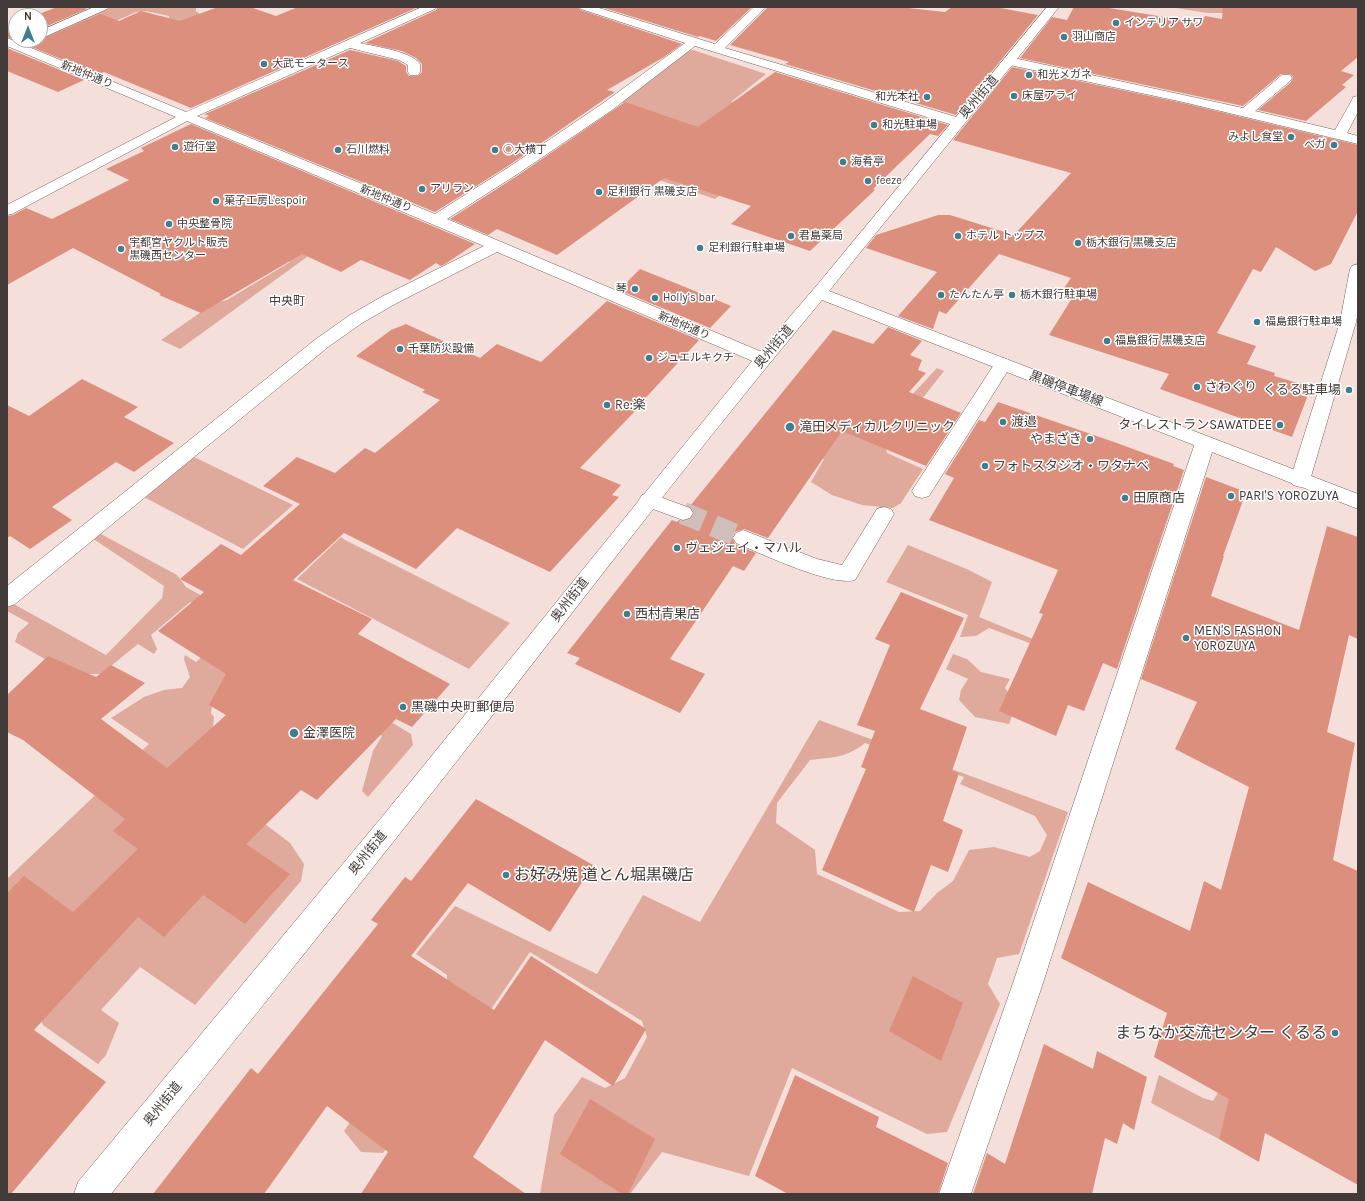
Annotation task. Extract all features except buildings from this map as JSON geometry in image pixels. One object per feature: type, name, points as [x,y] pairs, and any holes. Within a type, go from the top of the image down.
[{"type":"street","points":[[48,31],[103,7]]},
{"type":"street","points":[[7,211],[187,116],[431,7]]},
{"type":"street","points":[[586,7],[693,42],[958,122]]},
{"type":"street","points":[[717,49],[760,7]]},
{"type":"street","name":"奥州街道","points":[[90,1194],[395,820],[649,500],[1052,7]]},
{"type":"street","points":[[436,220],[514,170],[607,107],[693,42]]},
{"type":"street","points":[[350,44],[403,57],[414,64],[414,72]]},
{"type":"street","name":"新地仲通り","points":[[25,48],[436,220],[763,360]]},
{"type":"street","points":[[1009,61],[1184,98],[1358,140]]},
{"type":"street","points":[[1245,113],[1286,78]]},
{"type":"street","points":[[1339,135],[1358,100]]},
{"type":"street","points":[[7,598],[322,343],[356,319],[389,300],[497,246]]},
{"type":"street","points":[[1300,480],[1348,322],[1358,269]]},
{"type":"street","name":"黒磯停車場線","points":[[819,292],[1358,502]]},
{"type":"street","points":[[922,491],[1003,364]]},
{"type":"street","points":[[955,1194],[1028,986],[1205,443]]},
{"type":"street","points":[[649,500],[683,514]]},
{"type":"street","points":[[743,538],[813,566],[847,574],[884,514]]},
{"type":"shaded area","points":[[110,7],[196,7],[196,11],[202,16],[241,31],[169,20],[169,16],[146,11],[136,12],[98,29],[48,38],[48,34]]},
{"type":"shaded area","points":[[1170,7],[1314,7],[1248,13],[1207,13]]},
{"type":"shaded area","points":[[693,50],[766,74],[731,102],[799,122],[748,173],[715,199],[659,180],[650,111],[621,102],[686,51]]},
{"type":"shaded area","points":[[329,241],[180,349],[161,340],[214,303],[227,300],[290,262],[274,253]]},
{"type":"shaded area","points":[[937,368],[944,371],[885,446],[887,453],[923,469],[901,503],[893,508],[862,505],[832,495],[811,482],[824,459],[813,452],[855,397],[898,410]]},
{"type":"shaded area","points":[[192,456],[293,505],[243,549],[140,495]]},
{"type":"shaded area","points":[[99,533],[177,575],[186,587],[252,624],[334,688],[411,734],[413,745],[368,797],[362,791],[373,751],[382,736],[265,662],[213,700],[211,713],[214,717],[212,734],[231,798],[290,843],[304,864],[301,881],[195,1005],[140,967],[101,1010],[119,1023],[106,1055],[98,1064],[43,1025],[29,994],[7,974],[7,879],[149,744],[111,718],[144,697],[164,690],[182,688],[190,677],[184,659],[185,655],[196,662],[233,629],[190,602],[151,635],[157,649],[154,654],[138,644],[101,674],[79,674],[64,670],[15,642],[18,633],[29,623],[7,611],[7,604],[10,602],[106,655],[162,598],[164,586],[92,538]]},
{"type":"shaded area","points":[[341,537],[510,623],[469,669],[297,579]]},
{"type":"shaded area","points":[[908,545],[969,570],[992,582],[979,617],[1033,639],[1032,644],[989,628],[976,636],[960,637],[968,615],[886,582]]},
{"type":"shaded area","points":[[953,654],[967,659],[981,672],[1010,679],[1005,688],[1008,692],[1019,697],[1009,724],[975,717],[959,700],[961,690],[968,679],[946,669]]},
{"type":"shaded area","points":[[819,720],[1068,812],[1019,954],[997,958],[988,984],[1000,1004],[947,1132],[927,1134],[792,1068],[749,1176],[662,1152],[630,1194],[540,1194],[554,1115],[582,1077],[605,1088],[625,1078],[647,1037],[642,1021],[530,952],[485,1018],[465,1032],[383,1153],[361,1152],[344,1131],[447,985],[447,975],[416,954],[455,906],[597,974],[643,895],[700,922]],"holes":[[[865,743],[964,777],[960,784],[1035,816],[1047,835],[1040,851],[1030,857],[994,847],[969,850],[953,881],[937,893],[920,911],[899,912],[817,874],[815,850],[776,823],[777,803],[810,760],[846,754],[852,752]]]},
{"type":"shaded area","points":[[1238,1071],[1219,1139],[1151,1103],[1159,1075],[1203,1098],[1213,1101],[1219,1091]]},
{"type":"tunnel","points":[[683,513],[743,538]]},
{"type":"place","name":"インテリア サワ","points":[[1116,23]]},
{"type":"place","name":"羽山商店","points":[[1064,37]]},
{"type":"place","name":"大武モータース","points":[[264,64]]},
{"type":"place","name":"和光メガネ","points":[[1029,75]]},
{"type":"place","name":"床屋アライ","points":[[1014,96]]},
{"type":"place","name":"和光本社","points":[[927,97]]},
{"type":"place","name":"和光駐車場","points":[[874,125]]},
{"type":"place","name":"みよし食堂","points":[[1291,137]]},
{"type":"place","name":"ベガ","points":[[1334,145]]},
{"type":"place","name":"遊行堂","points":[[175,147]]},
{"type":"place","name":"石川燃料","points":[[338,150]]},
{"type":"place","name":"○大横丁","points":[[495,150]]},
{"type":"place","name":"海肴亭","points":[[843,162]]},
{"type":"place","name":"feeze","points":[[868,181]]},
{"type":"place","name":"アリラン","points":[[422,189]]},
{"type":"place","name":"足利銀行 黒磯支店","points":[[599,192]]},
{"type":"place","name":"菓子工房L'espoir","points":[[216,201]]},
{"type":"place","name":"中央整骨院","points":[[169,224]]},
{"type":"place","name":"君島薬局","points":[[791,236]]},
{"type":"place","name":"ホテル トップス","points":[[958,236]]},
{"type":"place","name":"栃木銀行 黒磯支店","points":[[1078,243]]},
{"type":"place","name":"足利銀行駐車場","points":[[700,248]]},
{"type":"place","name":"宇都宮ヤクルト販売 黒磯西センター","points":[[121,249]]},
{"type":"place","name":"琴","points":[[635,289]]},
{"type":"place","name":"たんたん亭","points":[[941,295]]},
{"type":"place","name":"栃木銀行駐車場","points":[[1012,295]]},
{"type":"place","name":"Holly’s bar","points":[[655,298]]},
{"type":"place","name":"福島銀行駐車場","points":[[1257,322]]},
{"type":"place","name":"福島銀行 黒磯支店","points":[[1107,341]]},
{"type":"place","name":"千葉防災設備","points":[[400,349]]},
{"type":"place","name":"ジュエルキクチ","points":[[649,358]]},
{"type":"place","name":"さわぐり","points":[[1197,387]]},
{"type":"place","name":"くるる駐車場","points":[[1349,390]]},
{"type":"place","name":"Re:楽","points":[[607,405]]},
{"type":"place","name":"渡邉","points":[[1003,422]]},
{"type":"place","name":"タイレストランSAWATDEE","points":[[1280,425]]},
{"type":"place","name":"滝田メディカルクリニック","points":[[790,427]]},
{"type":"place","name":"やまざき","points":[[1090,439]]},
{"type":"place","name":"フォトスタジオ・ワタナベ","points":[[985,466]]},
{"type":"place","name":"PARI'S YOROZUYA","points":[[1231,496]]},
{"type":"place","name":"田原商店","points":[[1125,498]]},
{"type":"place","name":"ヴェジェイ・マハル","points":[[677,548]]},
{"type":"place","name":"西村青果店","points":[[627,614]]},
{"type":"place","name":"MEN'S FASHON YOROZUYA","points":[[1186,638]]},
{"type":"place","name":"黒磯中央町郵便局","points":[[403,707]]},
{"type":"place","name":"金澤医院","points":[[294,733]]},
{"type":"place","name":"お好み焼 道とん堀黒磯店","points":[[506,875]]},
{"type":"place","name":"まちなか交流センター くるる","points":[[1335,1033]]},
{"type":"district","name":"中央町","points":[[287,302]]}]
